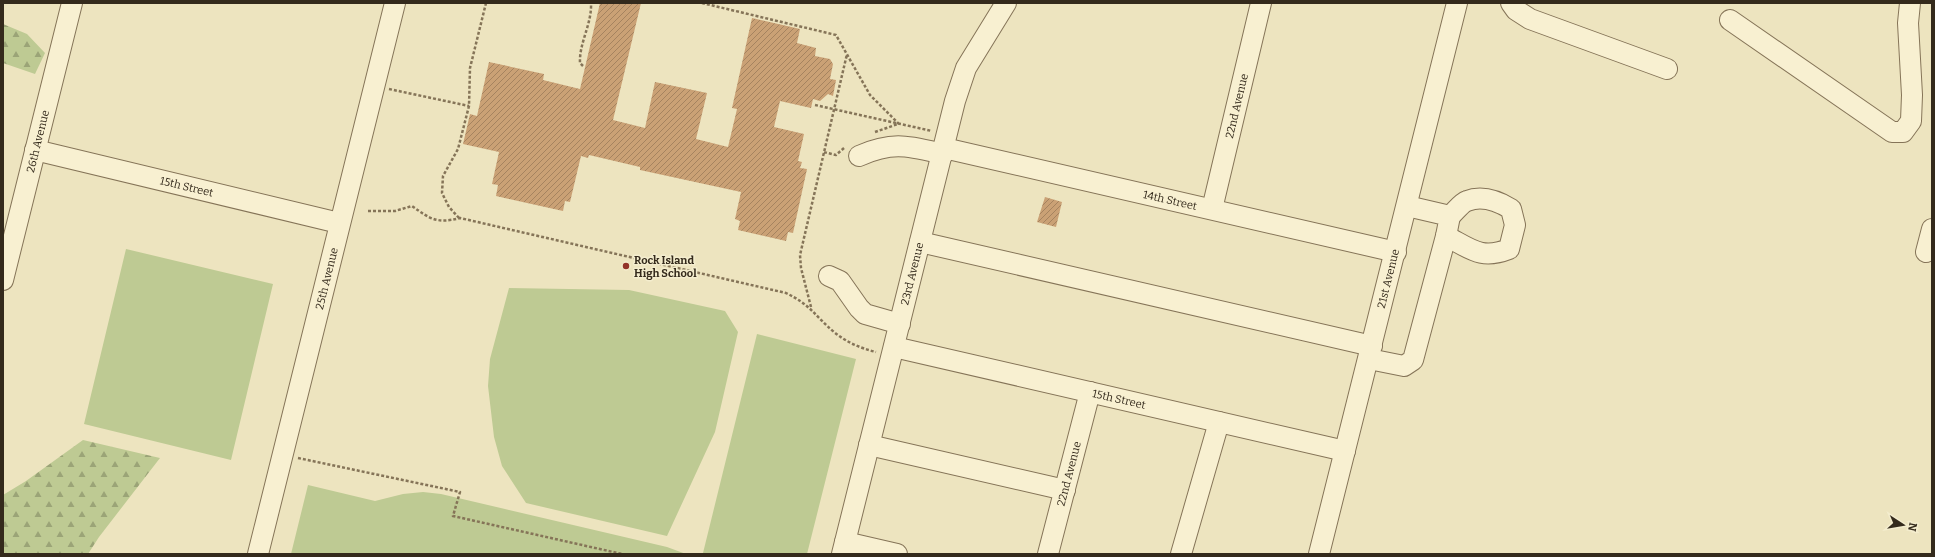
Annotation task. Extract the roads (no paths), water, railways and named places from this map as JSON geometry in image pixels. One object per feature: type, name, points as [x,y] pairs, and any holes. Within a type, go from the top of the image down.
[{"type":"street","name":"26th Avenue","points":[[3,280],[72,3]]},
{"type":"street","name":"25th Avenue","points":[[258,554],[339,223],[395,3]]},
{"type":"street","name":"23rd Avenue","points":[[843,548],[869,445],[886,350],[900,324],[920,242],[940,144],[966,68],[1006,3]]},
{"type":"street","name":"22nd Avenue","points":[[1212,209],[1261,3]]},
{"type":"street","name":"21st Avenue","points":[[1319,554],[1396,252],[1457,3]]},
{"type":"street","points":[[1511,3],[1516,10],[1530,19],[1667,69]]},
{"type":"street","points":[[1730,20],[1892,132],[1903,132],[1911,120],[1912,95],[1908,23],[1910,3]]},
{"type":"street","name":"14th Street","points":[[859,156],[874,149],[898,145],[940,144],[1396,252]]},
{"type":"street","name":"15th Street","points":[[35,150],[339,223]]},
{"type":"street","points":[[920,242],[1370,353],[1404,366],[1413,360],[1450,216],[1467,201],[1485,198],[1503,204],[1511,209],[1514,226],[1509,249],[1495,254],[1473,252],[1446,236]]},
{"type":"street","points":[[1407,206],[1450,216]]},
{"type":"street","points":[[1926,252],[1932,229]]},
{"type":"street","points":[[829,276],[840,281],[865,314],[900,324]]},
{"type":"street","name":"15th Street","points":[[886,350],[1090,392],[1345,451]]},
{"type":"street","name":"22nd Avenue","points":[[1048,554],[1090,392]]},
{"type":"street","points":[[1181,554],[1219,422]]},
{"type":"street","points":[[869,445],[1065,490]]},
{"type":"street","points":[[843,548],[897,554]]},
{"type":"place","name":"Rock Island High School","points":[[626,266]]}]
